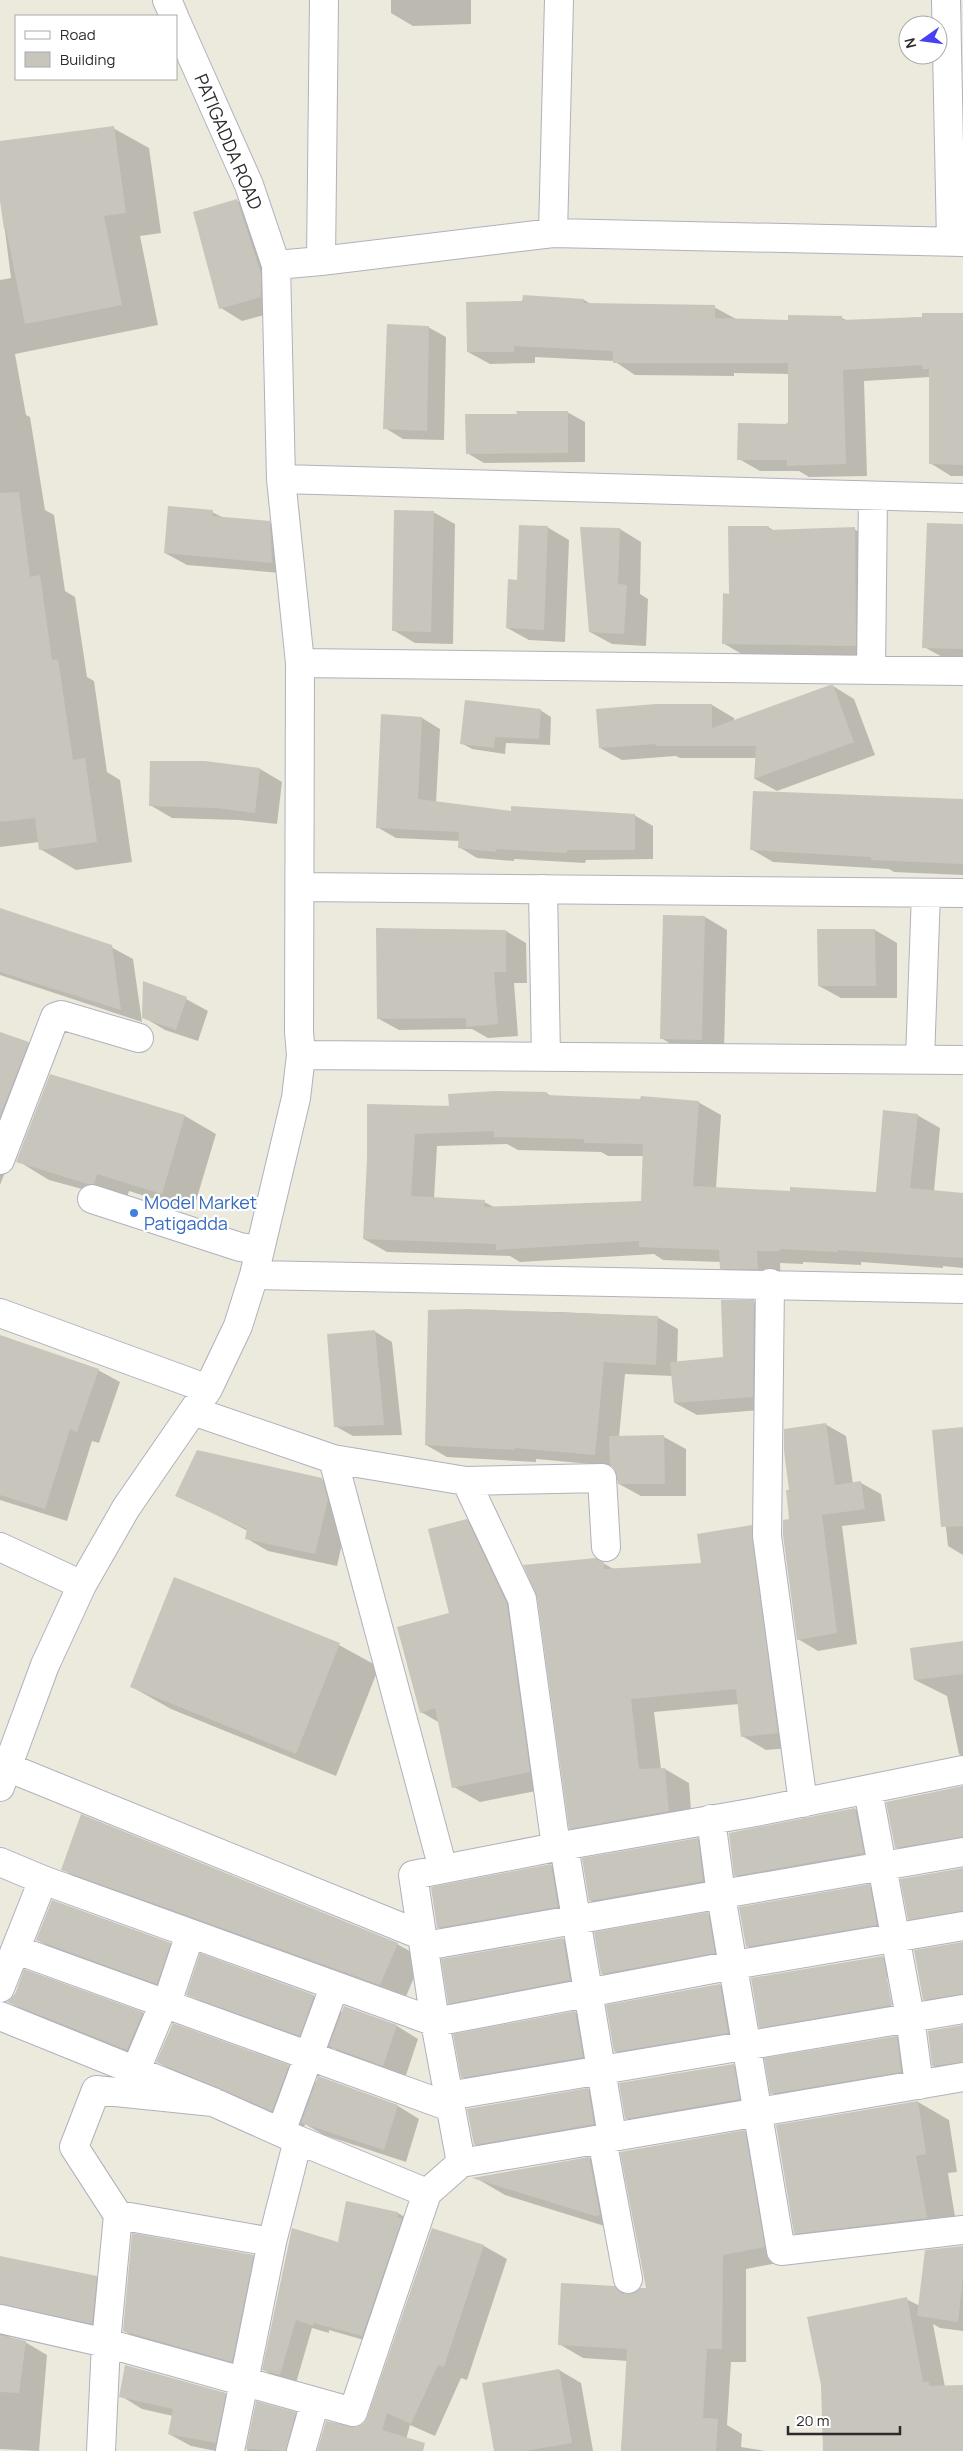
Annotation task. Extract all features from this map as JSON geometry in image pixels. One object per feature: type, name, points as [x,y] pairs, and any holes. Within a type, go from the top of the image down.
[{"type":"street","points":[[167,0],[174,15]]},
{"type":"street","points":[[321,261],[324,0]]},
{"type":"street","points":[[553,233],[559,0]]},
{"type":"street","points":[[276,265],[553,233],[957,242],[946,0]]},
{"type":"street","name":"PATIGADDA ROAD","points":[[4,1777],[45,1665],[82,1585],[126,1508],[208,1389],[238,1326],[257,1262],[296,1098],[300,1055],[298,1032],[301,887],[300,663],[281,479],[276,265],[249,186],[178,26]]},
{"type":"street","points":[[281,479],[963,498]]},
{"type":"street","points":[[871,670],[873,496]]},
{"type":"street","points":[[300,663],[963,671]]},
{"type":"street","points":[[301,887],[963,893]]},
{"type":"street","points":[[543,889],[546,1057]]},
{"type":"street","points":[[920,1059],[926,892]]},
{"type":"street","points":[[0,1160],[55,1017],[61,1015],[139,1038]]},
{"type":"street","points":[[300,1055],[963,1060]]},
{"type":"street","points":[[92,1199],[240,1247],[257,1262],[770,1284],[963,1289]]},
{"type":"street","points":[[770,1284],[767,1536],[803,1803]]},
{"type":"street","points":[[0,1314],[208,1389]]},
{"type":"street","points":[[193,1411],[333,1459],[466,1481],[602,1478],[606,1548]]},
{"type":"street","points":[[333,1459],[443,1869]]},
{"type":"street","points":[[466,1481],[522,1598],[560,1846],[576,1920],[601,2070],[607,2137],[628,2279]]},
{"type":"street","points":[[0,1548],[82,1585]]},
{"type":"street","points":[[461,2163],[435,2022],[413,1875],[560,1846],[803,1803],[963,1770]]},
{"type":"street","points":[[4,1777],[424,1941],[576,1920],[963,1852]]},
{"type":"street","points":[[868,1790],[896,1936],[919,2085]]},
{"type":"street","points":[[711,1819],[721,1895],[781,2251],[963,2230]]},
{"type":"street","points":[[0,1862],[43,1880],[435,2022],[734,1965],[963,1926]]},
{"type":"street","points":[[0,1988],[43,1880]]},
{"type":"street","points":[[135,2072],[164,2003],[167,2003],[190,1934]]},
{"type":"street","points":[[16,1950],[449,2102],[601,2070],[746,2044],[963,2009]]},
{"type":"street","points":[[230,2451],[272,2242],[290,2136],[308,2054],[334,1987]]},
{"type":"street","points":[[0,2016],[213,2102],[427,2193]]},
{"type":"street","points":[[0,2319],[106,2343],[353,2412],[427,2193],[461,2163],[963,2077]]},
{"type":"street","points":[[101,2451],[106,2343],[118,2214],[74,2147],[96,2090],[213,2102]]},
{"type":"street","points":[[118,2214],[272,2242]]},
{"type":"street","points":[[301,2451],[315,2402]]},
{"type":"building","points":[[114,126],[126,213],[104,216],[122,305],[25,324],[6,229],[4,229],[0,201],[0,141]]},
{"type":"building","points":[[237,199],[261,274],[261,297],[219,309],[193,212]]},
{"type":"building","points":[[523,295],[584,299],[584,303],[715,305],[715,318],[788,320],[788,315],[842,316],[842,320],[922,317],[922,313],[963,313],[963,465],[929,464],[929,369],[922,369],[922,365],[843,370],[846,464],[787,466],[787,460],[737,460],[738,423],[786,424],[788,422],[788,363],[613,363],[613,351],[514,346],[514,352],[467,352],[466,302],[522,301]]},
{"type":"building","points":[[387,324],[429,326],[427,431],[383,429]]},
{"type":"building","points":[[516,411],[568,411],[568,453],[466,454],[465,414],[517,414]]},
{"type":"building","points":[[19,492],[30,577],[40,575],[52,660],[58,659],[73,760],[85,758],[97,842],[39,850],[35,818],[0,822],[0,493]]},
{"type":"building","points":[[168,506],[213,510],[212,516],[270,521],[272,563],[164,553]]},
{"type":"building","points":[[394,510],[434,511],[431,632],[392,631]]},
{"type":"building","points":[[927,523],[963,524],[963,649],[922,648]]},
{"type":"building","points":[[519,525],[548,526],[544,630],[506,628],[508,579],[517,580]]},
{"type":"building","points":[[728,526],[769,526],[769,530],[855,527],[856,646],[722,644],[723,593],[729,594]]},
{"type":"building","points":[[580,527],[620,528],[618,584],[627,585],[624,634],[589,632]]},
{"type":"building","points":[[833,685],[854,742],[754,779],[756,746],[656,746],[656,744],[599,748],[596,709],[656,704],[712,704],[712,728]]},
{"type":"building","points":[[465,700],[541,709],[539,739],[495,737],[494,748],[460,744]]},
{"type":"building","points":[[381,714],[422,717],[418,799],[511,811],[511,806],[635,814],[635,850],[567,850],[567,853],[496,849],[496,852],[458,848],[459,832],[376,828]]},
{"type":"building","points":[[150,761],[205,761],[260,768],[255,813],[216,808],[149,806]]},
{"type":"building","points":[[753,791],[963,799],[963,864],[871,860],[871,857],[750,850]]},
{"type":"building","points":[[0,908],[112,945],[121,1010],[0,972]]},
{"type":"building","points":[[663,915],[705,916],[702,1040],[660,1039]]},
{"type":"building","points":[[376,928],[506,930],[506,972],[494,972],[498,1024],[466,1027],[466,1018],[377,1019]]},
{"type":"building","points":[[817,929],[875,929],[876,986],[818,986]]},
{"type":"building","points":[[143,981],[187,997],[176,1030],[142,1018]]},
{"type":"building","points":[[0,1032],[29,1042],[0,1116]]},
{"type":"building","points":[[50,1074],[185,1115],[162,1194],[97,1174],[94,1184],[88,1184],[16,1162]]},
{"type":"building","points":[[495,1091],[547,1092],[546,1095],[640,1099],[641,1096],[699,1101],[693,1186],[790,1191],[790,1187],[876,1192],[883,1110],[918,1114],[910,1188],[963,1193],[963,1258],[838,1250],[838,1252],[780,1249],[780,1251],[757,1251],[758,1269],[720,1269],[719,1250],[639,1247],[639,1241],[496,1250],[496,1244],[363,1239],[367,1159],[367,1104],[449,1106],[448,1094]],"holes":[[[494,1131],[494,1137],[584,1139],[584,1143],[643,1144],[641,1201],[484,1207],[485,1200],[411,1196],[415,1134]]]},
{"type":"building","points":[[721,1300],[754,1300],[753,1397],[674,1403],[670,1362],[723,1357]]},
{"type":"building","points":[[466,1309],[658,1316],[656,1365],[604,1362],[595,1455],[515,1448],[515,1450],[425,1445],[428,1310]]},
{"type":"building","points":[[375,1330],[384,1425],[334,1427],[327,1334]]},
{"type":"building","points":[[0,1335],[99,1369],[77,1432],[70,1429],[45,1509],[0,1495]]},
{"type":"building","points":[[826,1423],[835,1485],[861,1481],[865,1509],[822,1515],[837,1633],[797,1640],[783,1535],[783,1520],[789,1519],[786,1490],[789,1490],[784,1451],[784,1429]]},
{"type":"building","points":[[963,1427],[963,1526],[941,1527],[932,1430]]},
{"type":"building","points":[[664,1435],[665,1484],[618,1484],[615,1470],[610,1464],[609,1436]]},
{"type":"building","points":[[197,1450],[322,1478],[328,1499],[315,1554],[245,1539],[247,1529],[175,1496]]},
{"type":"building","points":[[467,1519],[507,1604],[530,1772],[452,1788],[435,1708],[420,1713],[397,1627],[449,1613],[428,1529]]},
{"type":"building","points":[[752,1525],[778,1733],[741,1737],[736,1689],[631,1699],[639,1769],[665,1768],[669,1811],[569,1829],[537,1597],[523,1565],[596,1558],[604,1562],[604,1569],[701,1563],[697,1534]]},
{"type":"building","points":[[174,1577],[340,1643],[296,1754],[130,1687]]},
{"type":"building","points":[[963,1641],[963,1674],[914,1680],[910,1648]]},
{"type":"building","points":[[963,1786],[963,1837],[895,1848],[886,1802]]},
{"type":"building","points":[[855,1808],[864,1853],[734,1876],[729,1833]]},
{"type":"building","points":[[81,1814],[398,1943],[380,1985],[61,1870]]},
{"type":"building","points":[[698,1838],[703,1881],[589,1901],[582,1858]]},
{"type":"building","points":[[551,1864],[558,1907],[437,1928],[431,1887]]},
{"type":"building","points":[[963,1868],[963,1911],[908,1920],[900,1879]]},
{"type":"building","points":[[870,1884],[877,1925],[746,1947],[739,1907]]},
{"type":"building","points":[[52,1900],[171,1943],[157,1984],[36,1940]]},
{"type":"building","points":[[708,1912],[715,1953],[601,1974],[594,1932]]},
{"type":"building","points":[[563,1938],[570,1980],[448,2004],[441,1959]]},
{"type":"building","points":[[963,1942],[963,1994],[923,2000],[914,1950]]},
{"type":"building","points":[[200,1953],[314,1995],[300,2036],[186,1995]]},
{"type":"building","points":[[883,1956],[892,2005],[759,2028],[751,1978]]},
{"type":"building","points":[[24,1969],[143,2012],[127,2050],[7,2002],[15,1994]]},
{"type":"building","points":[[720,1984],[728,2033],[614,2052],[606,2005]]},
{"type":"building","points":[[344,2006],[397,2025],[383,2066],[329,2046]]},
{"type":"building","points":[[575,2011],[583,2057],[461,2078],[453,2034]]},
{"type":"building","points":[[173,2023],[289,2065],[272,2111],[156,2062]]},
{"type":"building","points":[[963,2025],[963,2062],[932,2066],[928,2031]]},
{"type":"building","points":[[897,2036],[901,2072],[770,2094],[764,2058]]},
{"type":"building","points":[[734,2064],[740,2099],[625,2119],[619,2083]]},
{"type":"building","points":[[318,2076],[398,2105],[384,2150],[301,2123]]},
{"type":"building","points":[[588,2088],[594,2124],[474,2145],[467,2109]]},
{"type":"building","points":[[918,2101],[926,2154],[916,2156],[927,2218],[794,2234],[776,2125]]},
{"type":"building","points":[[745,2130],[765,2247],[723,2255],[722,2349],[707,2349],[703,2418],[718,2419],[716,2451],[621,2451],[627,2349],[558,2345],[561,2283],[615,2286],[622,2294],[630,2294],[640,2288],[646,2288],[620,2152]]},
{"type":"building","points":[[589,2157],[600,2215],[595,2216],[472,2178]]},
{"type":"building","points":[[346,2201],[398,2212],[397,2217],[402,2219],[362,2336],[314,2323],[313,2326],[296,2320],[280,2375],[262,2370],[292,2228],[338,2242]]},
{"type":"building","points":[[432,2228],[484,2245],[444,2367],[438,2365],[411,2424],[387,2413],[382,2430],[425,2443],[423,2451],[317,2451],[326,2421],[356,2427],[363,2424],[368,2417]]},
{"type":"building","points":[[132,2233],[254,2255],[232,2362],[123,2331]]},
{"type":"building","points":[[963,2246],[963,2278],[958,2322],[917,2316],[925,2250]]},
{"type":"building","points":[[0,2256],[97,2276],[92,2324],[0,2304]]},
{"type":"building","points":[[907,2297],[923,2382],[929,2382],[929,2386],[963,2385],[963,2451],[823,2451],[821,2385],[807,2317]]},
{"type":"building","points":[[0,2335],[26,2341],[19,2393],[0,2392]]},
{"type":"building","points":[[125,2365],[226,2393],[216,2443],[168,2434],[173,2409],[119,2397]]},
{"type":"building","points":[[559,2369],[572,2443],[525,2451],[494,2451],[482,2383]]},
{"type":"building","points":[[256,2401],[296,2412],[286,2451],[246,2449]]},
{"type":"place","name":"Model Market Patigadda","points":[[134,1213]]}]
